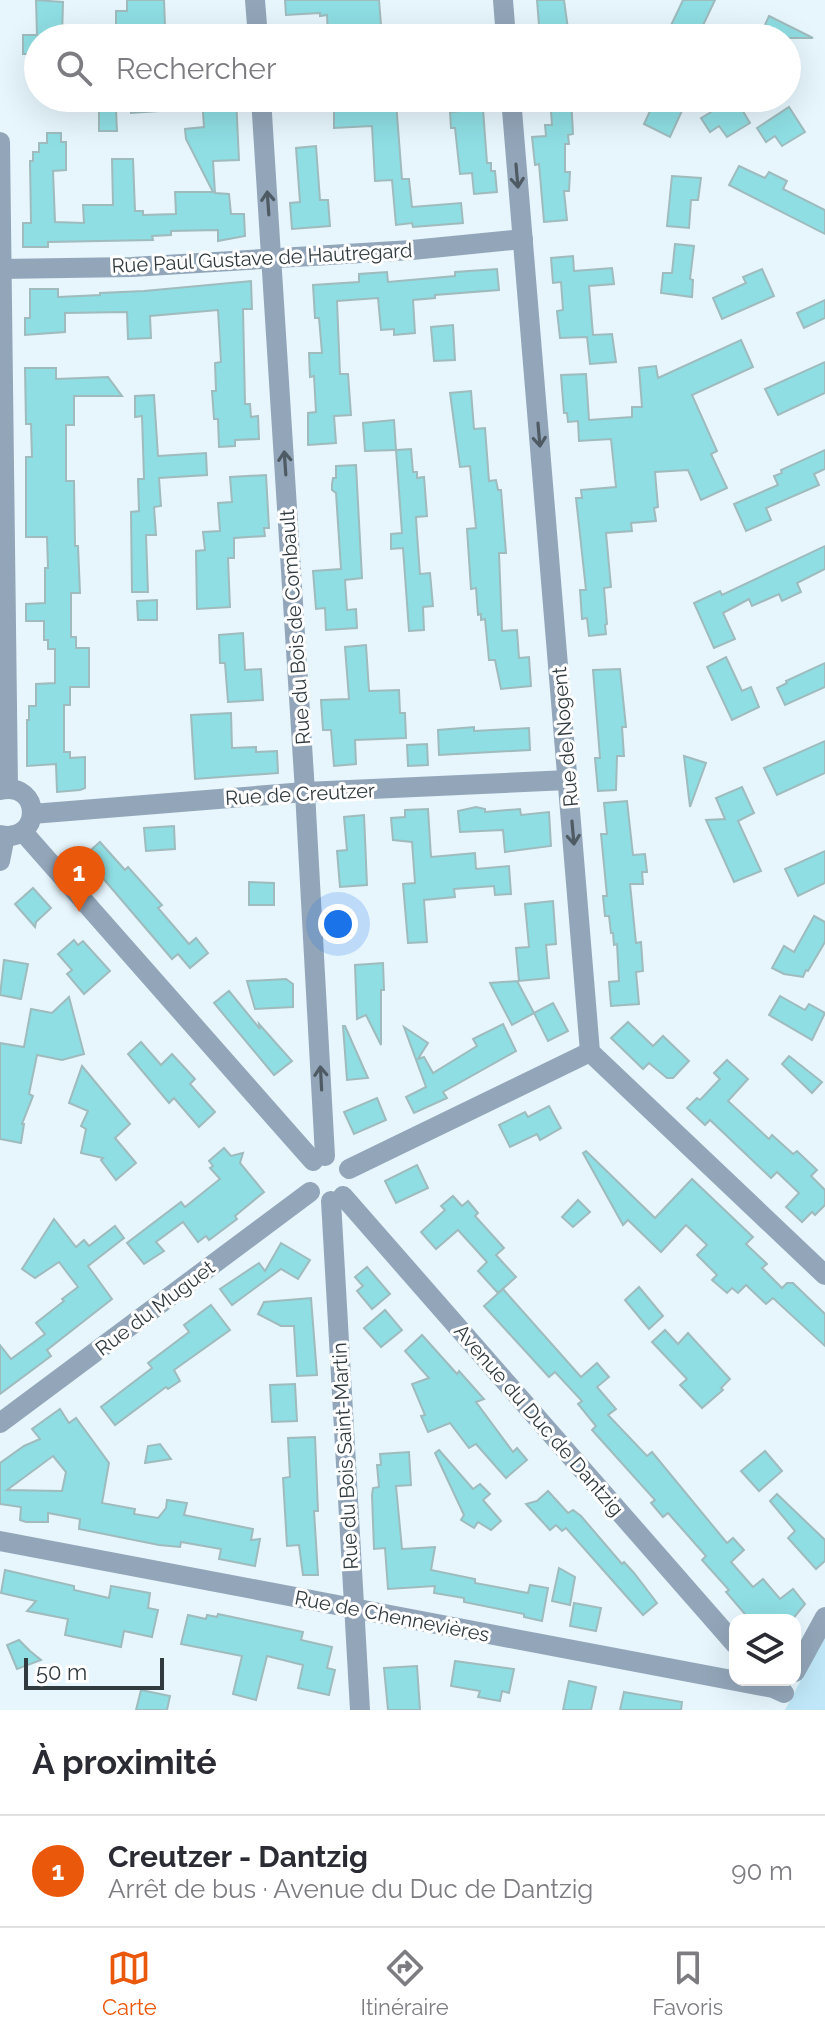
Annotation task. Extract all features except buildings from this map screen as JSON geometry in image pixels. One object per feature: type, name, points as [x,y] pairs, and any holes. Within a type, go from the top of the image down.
[{"type":"street","points":[[255,0],[257,24]]},
{"type":"street","points":[[503,0],[505,24]]},
{"type":"street","name":"Rue du Bois de Combault","points":[[262,112],[305,792],[319,1158]]},
{"type":"street","name":"Rue de Nogent","points":[[512,112],[590,1052]]},
{"type":"street","points":[[0,142],[4,789],[16,789],[28,799],[0,861]]},
{"type":"street","name":"Rue Paul Gustave de Hautregard","points":[[1,269],[132,267],[523,239]]},
{"type":"street","name":"Rue de Creutzer","points":[[15,829],[305,792],[568,780]]},
{"type":"street","points":[[15,829],[319,1158],[340,1159],[349,1169],[350,1185],[337,1199],[323,1201],[310,1192],[305,1176],[319,1158]]},
{"type":"street","points":[[349,1169],[590,1052],[825,1275]]},
{"type":"street","name":"Rue du Muguet","points":[[0,1423],[310,1192]]},
{"type":"street","name":"Rue du Bois Saint-Martin","points":[[337,1199],[360,1710]]},
{"type":"street","name":"Avenue du Duc de Dantzig","points":[[337,1199],[729,1637]]},
{"type":"street","name":"Rue de Chennevières","points":[[0,1541],[778,1690]]},
{"type":"street","points":[[801,1661],[825,1617]]},
{"type":"shaded area","points":[[825,1634],[825,1710],[785,1710],[798,1686],[801,1686],[801,1680]]},
{"type":"place","name":"Creutzer - Dantzig","points":[[79,912]]}]
